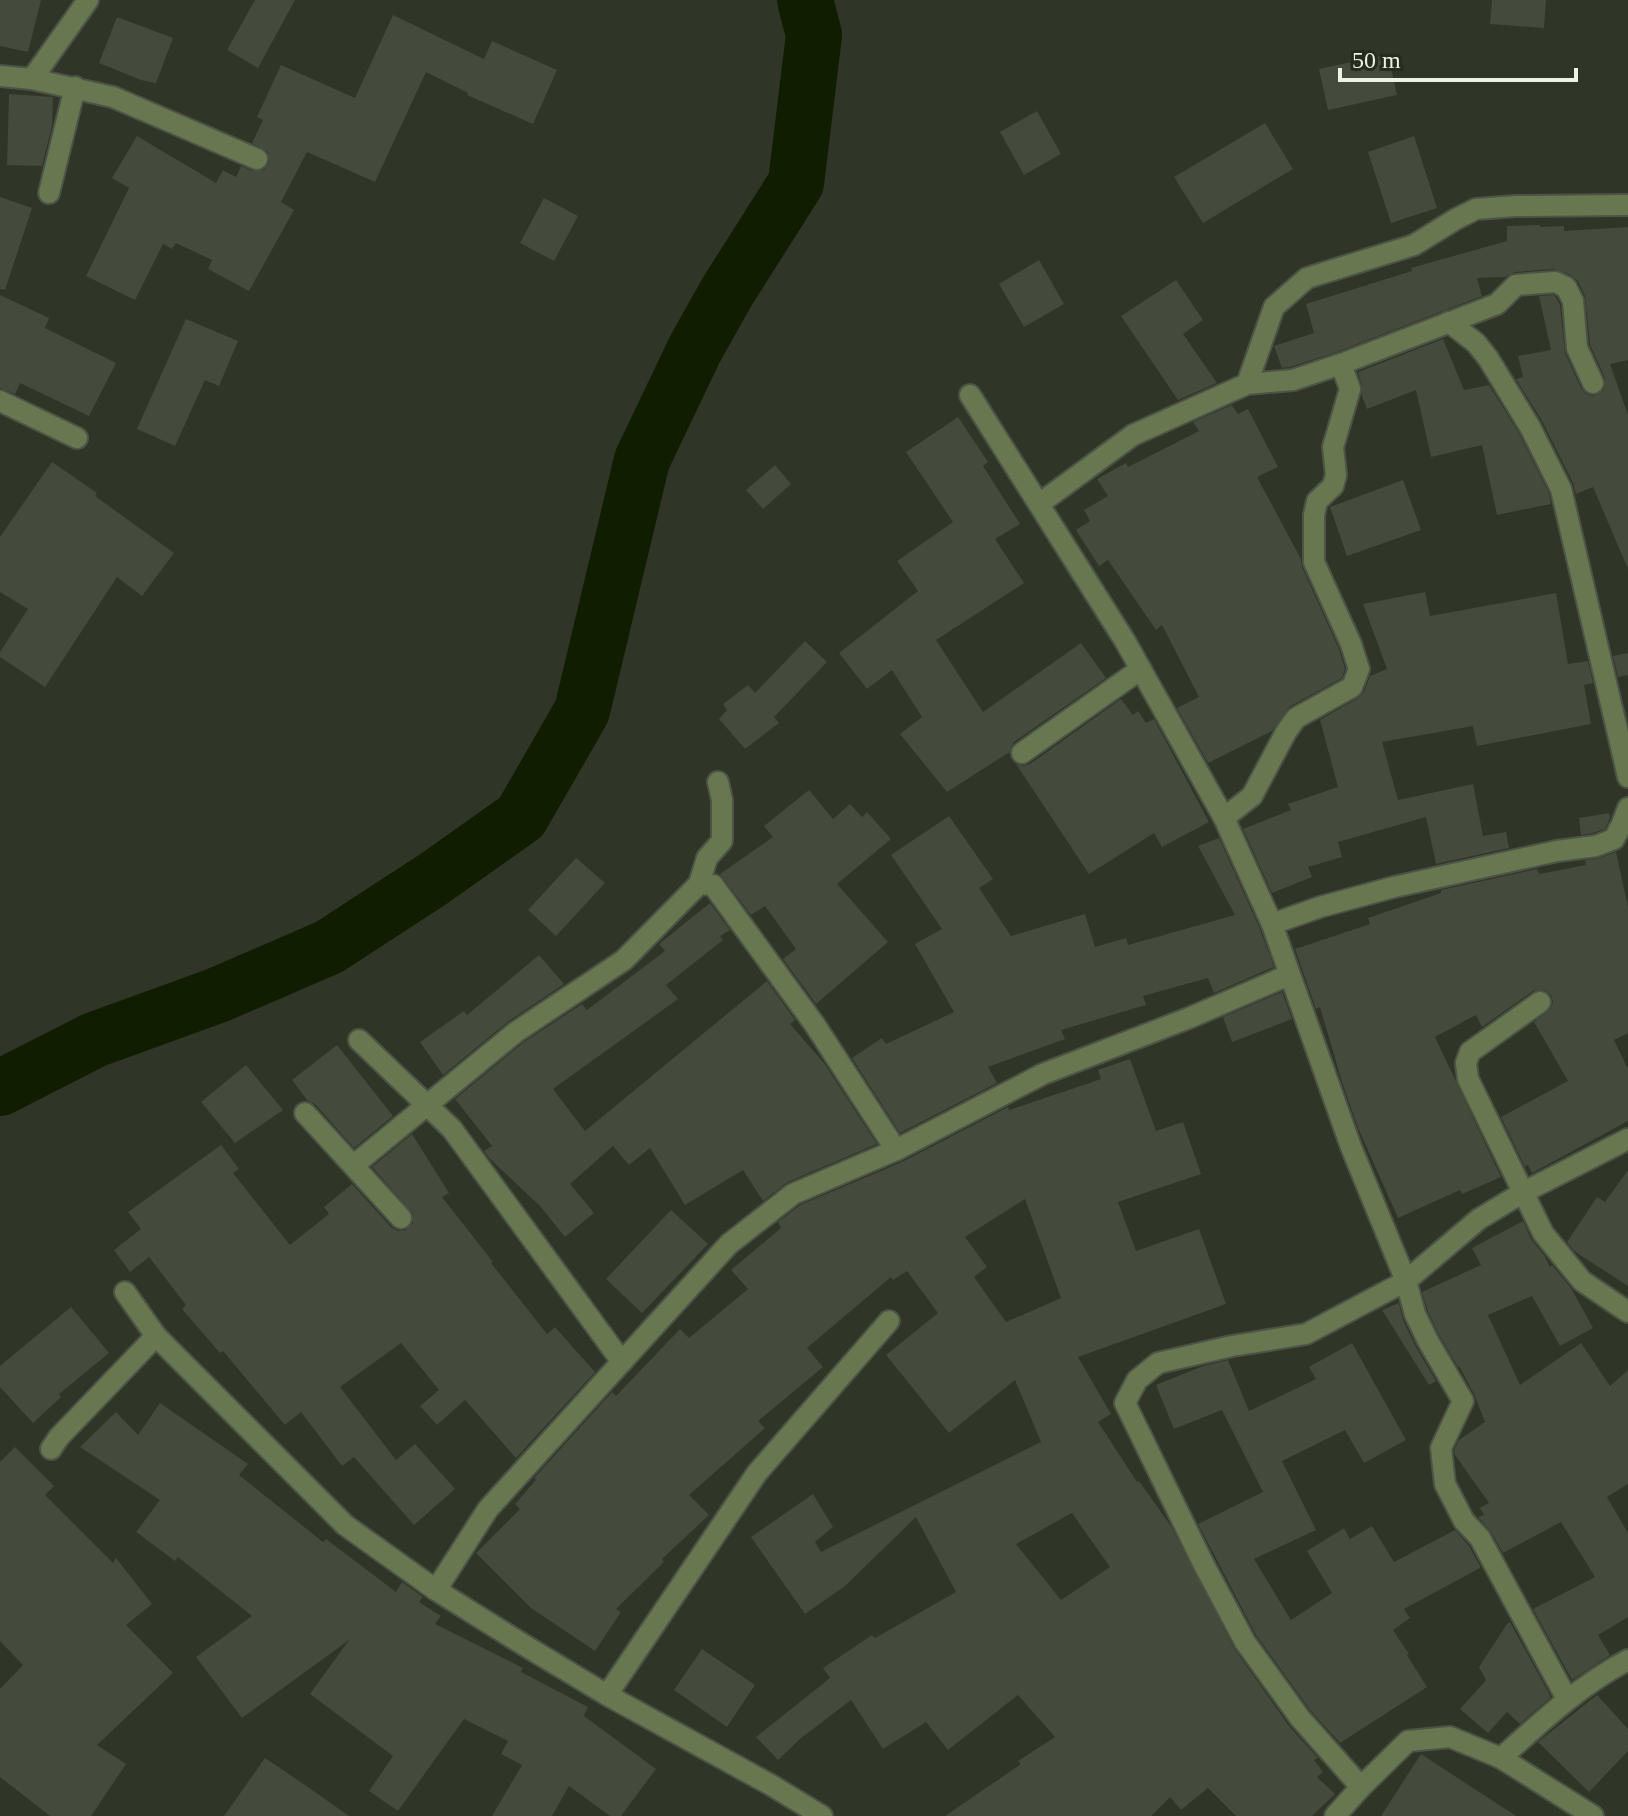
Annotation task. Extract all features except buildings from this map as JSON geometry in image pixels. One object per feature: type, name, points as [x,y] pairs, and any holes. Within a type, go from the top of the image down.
[{"type":"street","points":[[32,79],[88,0]]},
{"type":"street","points":[[0,76],[32,79],[113,97],[257,159]]},
{"type":"street","points":[[49,193],[75,87]]},
{"type":"street","points":[[1247,384],[1274,307],[1307,278],[1414,245],[1476,209],[1628,205]]},
{"type":"street","points":[[1039,504],[1133,435],[1247,384],[1293,380],[1497,304],[1516,285],[1555,282],[1566,287],[1573,301],[1577,348],[1593,383]]},
{"type":"street","points":[[1449,322],[1476,343],[1488,358],[1530,427],[1561,489],[1628,777]]},
{"type":"street","points":[[1224,818],[1252,796],[1296,718],[1352,687],[1359,669],[1314,562],[1314,515],[1317,501],[1333,486],[1336,475],[1333,447],[1350,389],[1341,364]]},
{"type":"street","points":[[970,395],[1141,669],[1224,818],[1272,924],[1351,1147],[1406,1281],[1415,1314],[1463,1401],[1441,1448],[1445,1484],[1464,1521],[1480,1538],[1567,1699]]},
{"type":"street","points":[[0,401],[77,438]]},
{"type":"street","points":[[1022,753],[1141,669]]},
{"type":"street","points":[[354,1165],[516,1032],[624,960],[699,884],[707,858],[722,841],[722,800],[718,782]]},
{"type":"street","points":[[1272,924],[1394,887],[1557,851],[1596,846],[1614,839],[1628,808]]},
{"type":"street","points":[[699,884],[713,885],[815,1025],[896,1150]]},
{"type":"street","points":[[436,1590],[488,1509],[729,1244],[793,1194],[896,1150],[1043,1074],[1189,1018],[1289,975]]},
{"type":"street","points":[[1540,1002],[1470,1052],[1466,1063],[1468,1079],[1543,1233],[1582,1281],[1628,1312]]},
{"type":"street","points":[[359,1040],[452,1129],[622,1362]]},
{"type":"street","points":[[305,1113],[401,1218]]},
{"type":"street","points":[[1361,1787],[1300,1718],[1245,1642],[1125,1403],[1137,1380],[1158,1363],[1232,1346],[1306,1334],[1406,1281],[1479,1219],[1522,1193],[1628,1139]]},
{"type":"street","points":[[125,1292],[156,1336],[345,1525],[436,1590],[607,1695],[822,1816]]},
{"type":"street","points":[[607,1695],[757,1473],[889,1321]]},
{"type":"street","points":[[51,1449],[156,1336]]},
{"type":"street","points":[[1501,1758],[1567,1699],[1628,1660]]},
{"type":"street","points":[[1335,1816],[1408,1741],[1450,1737],[1501,1758],[1593,1816]]},
{"type":"waterway","points":[[0,1088],[94,1040],[218,995],[329,947],[521,817],[582,711],[642,460],[695,349],[796,183],[814,35],[805,0]]}]
